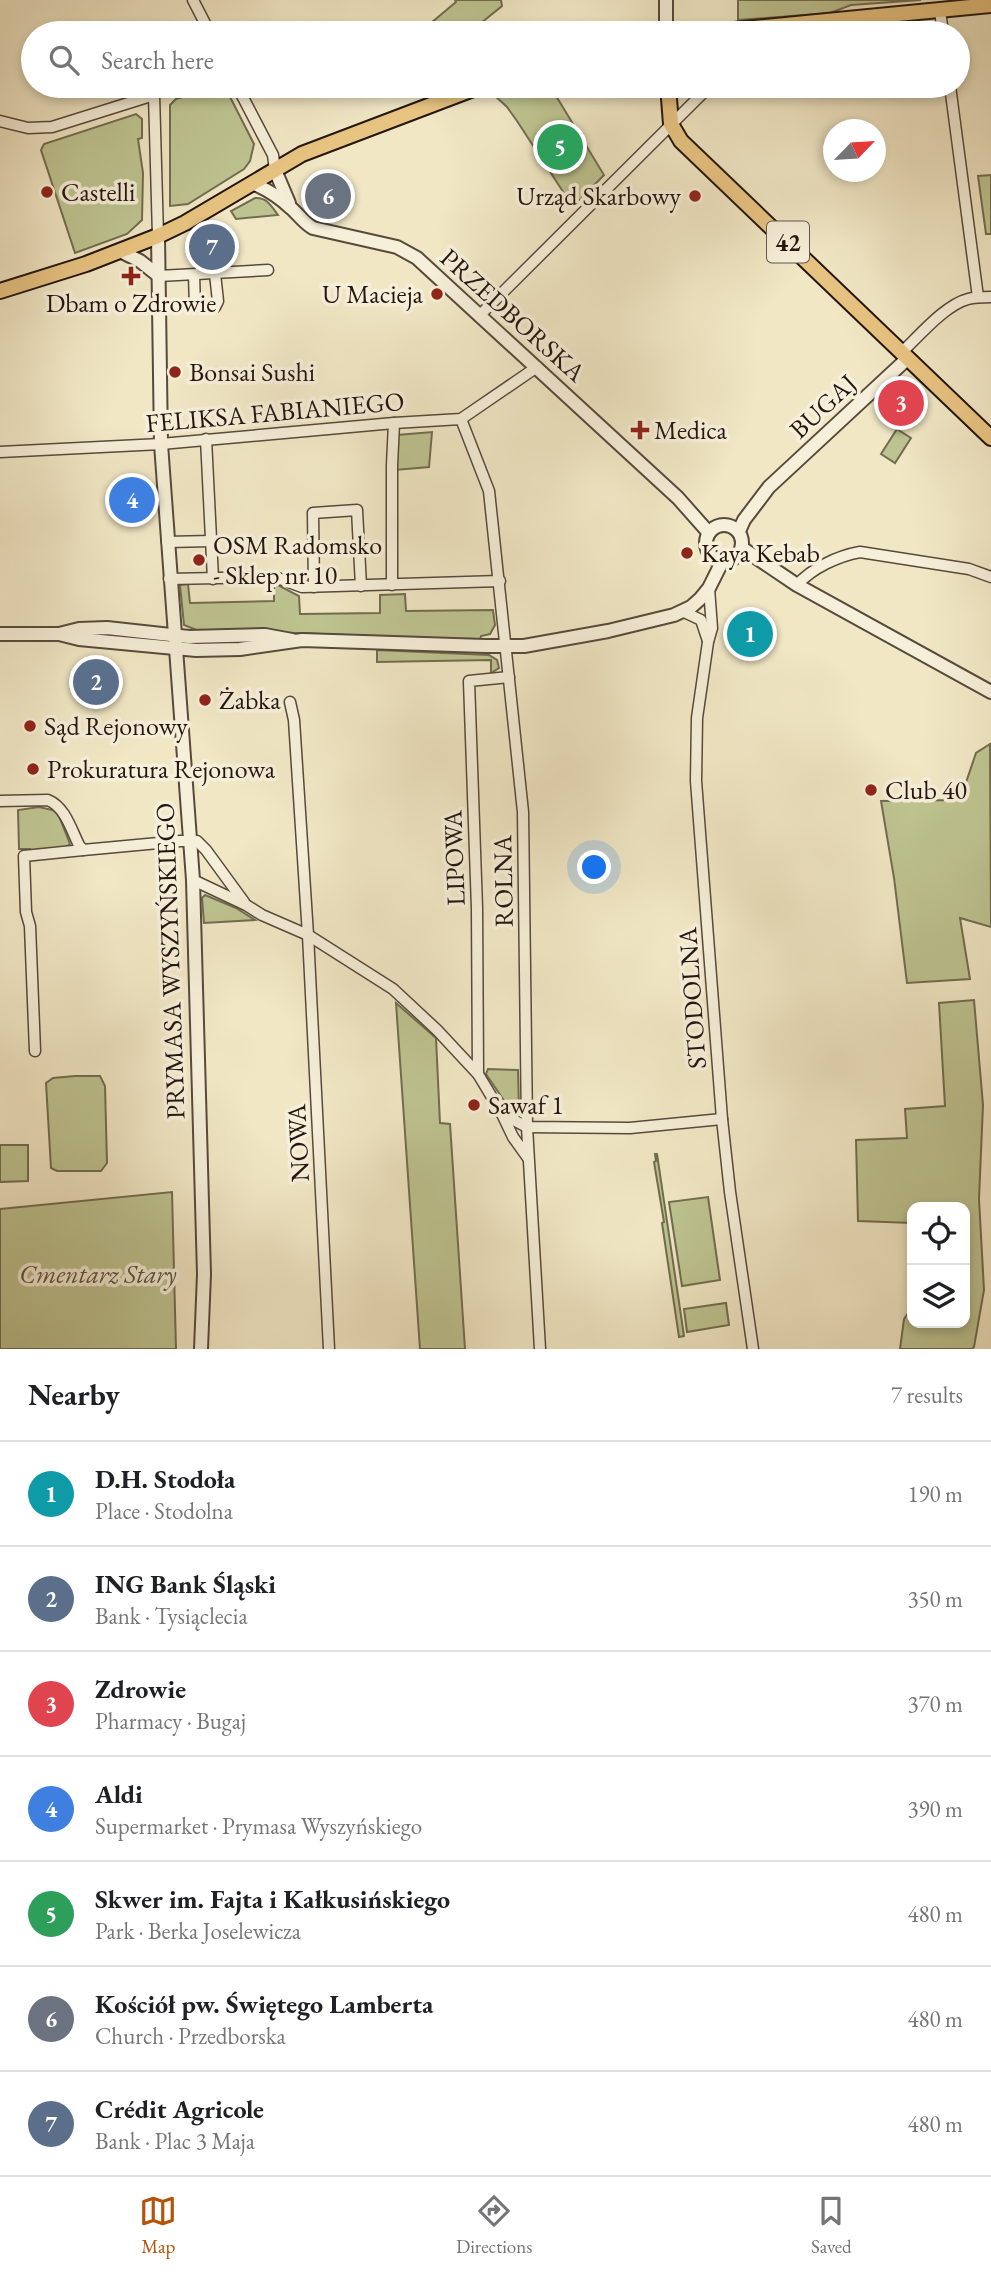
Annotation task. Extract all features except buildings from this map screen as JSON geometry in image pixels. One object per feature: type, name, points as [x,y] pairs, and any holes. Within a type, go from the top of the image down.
[{"type":"main road","points":[[848,21],[991,5]]},
{"type":"main road","points":[[0,291],[86,264],[158,236],[314,149],[449,98]]},
{"type":"main road","points":[[669,98],[671,124]]},
{"type":"main road","name":"42","points":[[671,124],[681,141],[991,438]]},
{"type":"street","points":[[193,0],[204,21]]},
{"type":"street","points":[[666,0],[666,21]]},
{"type":"street","points":[[940,11],[941,21]]},
{"type":"street","points":[[0,121],[17,127],[40,128],[63,124],[144,98]]},
{"type":"street","points":[[153,98],[158,236]]},
{"type":"street","points":[[243,98],[272,155],[275,170]]},
{"type":"street","points":[[480,315],[698,98]]},
{"type":"street","points":[[952,98],[978,298]]},
{"type":"street","name":"PRZEDBORSKA","points":[[275,170],[285,196],[306,224],[313,228],[397,247],[409,253],[537,366],[678,498],[724,529]]},
{"type":"street","name":"PRZEDBORSKA","points":[[252,183],[275,195],[293,209]]},
{"type":"street","name":"PRYMASA WYSZYŃSKIEGO","points":[[158,236],[161,444],[193,880],[204,1274],[201,1349]]},
{"type":"street","points":[[120,251],[140,261],[159,276],[268,270]]},
{"type":"street","points":[[194,275],[195,307],[215,307],[218,301],[215,274]]},
{"type":"street","name":"BUGAJ","points":[[724,529],[744,505],[769,487],[905,355],[946,311],[963,300],[991,297]]},
{"type":"street","points":[[461,419],[537,366]]},
{"type":"street","name":"FELIKSA FABIANIEGO","points":[[0,452],[161,444],[394,422],[461,419]]},
{"type":"street","name":"ROLNA","points":[[461,419],[489,491],[523,812],[528,1159],[540,1349]]},
{"type":"street","points":[[392,585],[391,465],[394,422]]},
{"type":"street","points":[[206,439],[214,579]]},
{"type":"street","points":[[314,587],[313,513],[357,510],[361,586]]},
{"type":"street","points":[[717,559],[706,548],[706,541],[724,529],[742,537],[739,553]]},
{"type":"street","points":[[167,542],[212,541]]},
{"type":"street","points":[[791,582],[848,554],[860,552],[969,569],[991,577]]},
{"type":"street","points":[[682,611],[712,564],[717,559],[739,553],[991,692]]},
{"type":"street","points":[[0,634],[59,634],[79,629],[107,628],[200,637],[265,635],[294,640],[507,646],[542,643],[663,619],[691,607],[709,588],[717,559]]},
{"type":"street","points":[[169,579],[275,577],[302,587],[500,581]]},
{"type":"street","name":"STODOLNA","points":[[709,588],[713,619],[697,718],[696,781],[722,1119],[753,1349]]},
{"type":"street","points":[[682,611],[701,620],[708,642]]},
{"type":"street","points":[[59,634],[79,639],[196,650],[240,649],[294,640]]},
{"type":"street","name":"LIPOWA","points":[[478,1074],[477,908],[469,681],[509,677]]},
{"type":"street","name":"NOWA","points":[[289,702],[294,720],[308,935],[329,1349]]},
{"type":"street","points":[[0,801],[54,802],[63,812],[83,849]]},
{"type":"street","points":[[34,1051],[30,926],[26,912],[24,856],[197,841],[246,905]]},
{"type":"street","points":[[193,880],[308,935],[393,989],[437,1030],[478,1074],[528,1159]]},
{"type":"street","points":[[502,1114],[527,1127],[630,1128],[722,1119]]},
{"type":"green space","points":[[455,0],[501,0],[502,6],[483,21],[433,21],[456,2]]},
{"type":"green space","points":[[738,0],[921,0],[851,5],[830,13],[738,20]]},
{"type":"green space","points":[[231,98],[254,144],[250,161],[244,169],[188,204],[170,206],[170,105],[176,99]]},
{"type":"green space","points":[[497,98],[557,98],[604,175],[573,207],[517,121]]},
{"type":"green space","points":[[136,114],[142,119],[142,138],[138,139],[143,173],[142,220],[127,234],[75,253],[41,150],[44,144]]},
{"type":"green space","points":[[991,175],[991,234],[986,234],[978,176]]},
{"type":"green space","points":[[255,198],[266,201],[278,215],[236,219],[231,211]]},
{"type":"green space","points":[[897,429],[911,438],[895,463],[881,454]]},
{"type":"green space","points":[[432,432],[429,467],[395,470],[397,435]]},
{"type":"green space","points":[[274,583],[299,596],[300,614],[380,613],[380,595],[405,594],[406,611],[493,610],[495,625],[490,634],[481,636],[480,640],[270,632],[204,633],[184,625],[180,585],[188,584],[190,603],[274,601]]},
{"type":"green space","points":[[377,650],[489,655],[497,660],[499,668],[491,673],[491,660],[377,662]]},
{"type":"green space","points":[[990,744],[991,927],[960,918],[970,979],[907,983],[881,801],[960,800],[976,753]]},
{"type":"green space","points":[[39,807],[57,811],[70,844],[66,847],[31,851],[19,849],[18,810]]},
{"type":"green space","points":[[205,895],[236,908],[255,920],[204,923],[202,898]]},
{"type":"green space","points":[[974,1000],[983,1105],[979,1199],[984,1290],[972,1349],[900,1349],[907,1314],[907,1328],[970,1328],[970,1202],[907,1202],[907,1223],[858,1221],[856,1140],[907,1138],[905,1109],[945,1106],[939,1003]]},
{"type":"green space","points":[[396,1003],[436,1038],[440,1123],[450,1124],[465,1349],[420,1349]]},
{"type":"green space","points":[[488,1069],[518,1070],[519,1108],[523,1109],[521,1114],[515,1116],[506,1109],[509,1108],[486,1074]]},
{"type":"green space","points":[[100,1076],[105,1086],[107,1163],[101,1171],[57,1171],[51,1168],[46,1083],[53,1078]]},
{"type":"green space","points":[[0,1145],[28,1145],[28,1181],[0,1182]]},
{"type":"green space","points":[[655,1154],[684,1336],[679,1337],[654,1162]]},
{"type":"green space","name":"Cmentarz Stary","points":[[172,1192],[176,1349],[0,1349],[0,1209]]},
{"type":"green space","points":[[708,1197],[720,1280],[682,1286],[669,1202]]},
{"type":"green space","points":[[726,1303],[729,1325],[687,1332],[684,1309]]},
{"type":"place","name":"Skwer im. Fajta i Kałkusińskiego","points":[[560,147]]},
{"type":"place","name":"Castelli","points":[[47,192]]},
{"type":"place","name":"Kościół pw. Świętego Lamberta","points":[[328,196]]},
{"type":"place","name":"Urząd Skarbowy","points":[[695,196]]},
{"type":"place","name":"Crédit Agricole","points":[[212,247]]},
{"type":"place","name":"Dbam o Zdrowie","points":[[131,276]]},
{"type":"place","name":"U Macieja","points":[[437,294]]},
{"type":"place","name":"Bonsai Sushi","points":[[175,372]]},
{"type":"place","name":"Zdrowie","points":[[901,403]]},
{"type":"place","name":"Medica","points":[[640,430]]},
{"type":"place","name":"Aldi","points":[[132,500]]},
{"type":"place","name":"Kaya Kebab","points":[[687,553]]},
{"type":"place","name":"OSM Radomsko - Sklep nr 10","points":[[199,560]]},
{"type":"place","name":"D.H. Stodoła","points":[[750,634]]},
{"type":"place","name":"ING Bank Śląski","points":[[96,682]]},
{"type":"place","name":"Żabka","points":[[205,700]]},
{"type":"place","name":"Sąd Rejonowy","points":[[30,726]]},
{"type":"place","name":"Prokuratura Rejonowa","points":[[33,769]]},
{"type":"place","name":"Club 40","points":[[871,790]]},
{"type":"place","name":"Sawaf 1","points":[[474,1105]]}]
